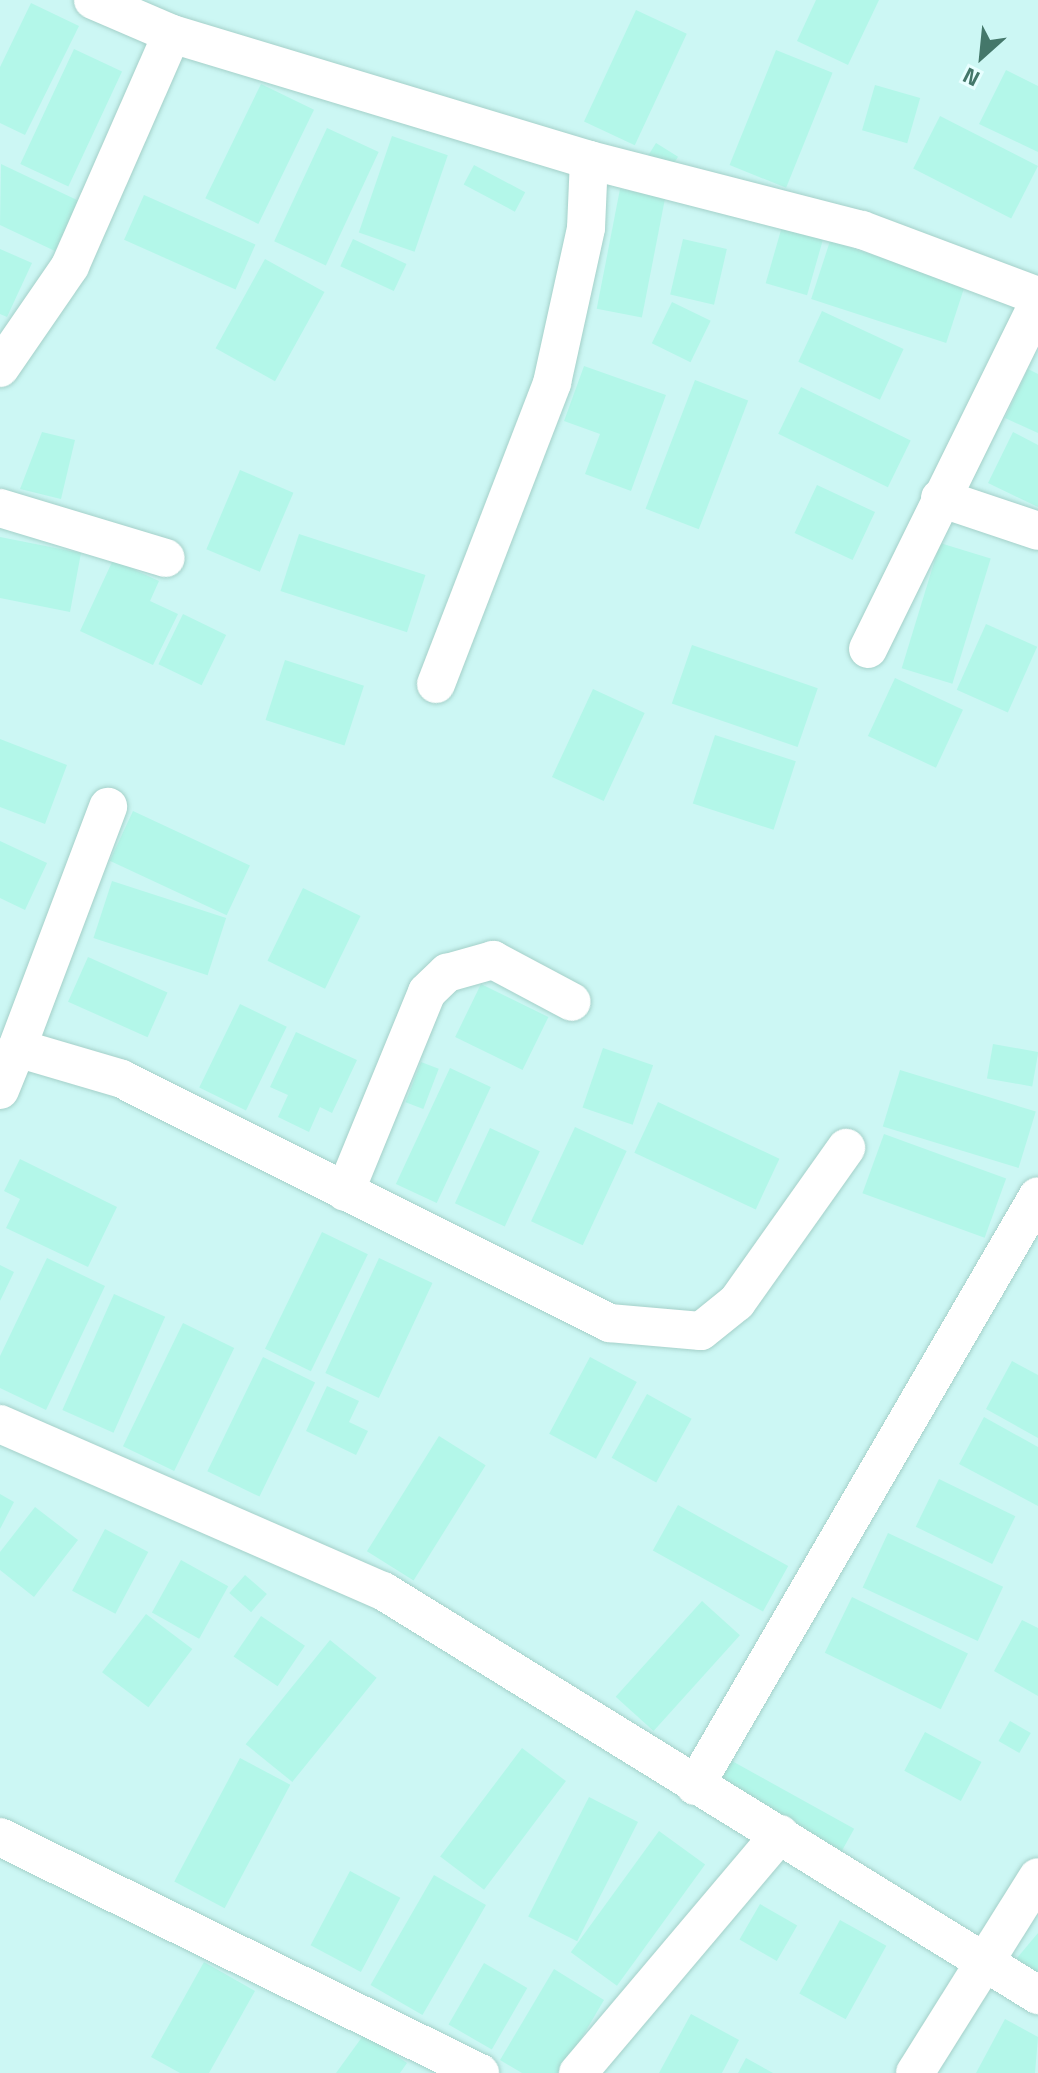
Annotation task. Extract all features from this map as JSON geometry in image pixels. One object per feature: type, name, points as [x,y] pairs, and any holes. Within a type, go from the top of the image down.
[{"type":"street","points":[[93,0],[172,34],[589,160],[862,230],[1038,296]]},
{"type":"street","points":[[0,368],[70,266],[172,34]]},
{"type":"street","points":[[436,684],[552,383],[586,228],[589,160]]},
{"type":"street","points":[[868,649],[1038,304]]},
{"type":"street","points":[[940,498],[1038,531]]},
{"type":"street","points":[[0,508],[166,558]]},
{"type":"street","points":[[0,1090],[108,807]]},
{"type":"street","points":[[345,1192],[427,992],[447,973],[493,960],[572,1002]]},
{"type":"street","points":[[17,1048],[122,1079],[609,1323],[701,1331],[737,1302],[846,1148]]},
{"type":"street","points":[[695,1786],[1038,1196]]},
{"type":"street","points":[[0,1424],[383,1591],[695,1786],[780,1834],[983,1965],[1038,1995]]},
{"type":"street","points":[[578,2073],[780,1834]]},
{"type":"street","points":[[0,1837],[480,2073]]},
{"type":"street","points":[[915,2073],[1038,1877]]},
{"type":"shaded area","points":[[0,0],[1038,0],[1038,2073],[0,2073]]},
{"type":"building","points":[[816,0],[879,0],[848,65],[797,41]]},
{"type":"building","points":[[31,3],[79,26],[25,135],[0,123],[0,67]]},
{"type":"building","points":[[636,10],[687,34],[635,145],[584,121]]},
{"type":"building","points":[[74,49],[122,71],[68,186],[20,164]]},
{"type":"building","points":[[776,50],[833,73],[786,188],[730,165]]},
{"type":"building","points":[[1006,70],[1038,86],[1038,152],[979,124]]},
{"type":"building","points":[[261,84],[314,110],[258,224],[205,198]]},
{"type":"building","points":[[875,85],[920,98],[907,143],[862,130]]},
{"type":"building","points":[[940,116],[1038,166],[1011,219],[913,169]]},
{"type":"building","points":[[327,128],[379,152],[326,265],[274,241]]},
{"type":"building","points":[[392,136],[448,155],[415,252],[359,232]]},
{"type":"building","points":[[656,143],[678,157],[667,175],[645,161]]},
{"type":"building","points":[[1,164],[79,201],[55,251],[0,225]]},
{"type":"building","points":[[474,165],[525,192],[515,212],[464,184]]},
{"type":"building","points":[[620,189],[665,198],[642,318],[597,309]]},
{"type":"building","points":[[144,195],[255,245],[236,289],[124,240]]},
{"type":"building","points":[[785,216],[826,228],[807,295],[766,283]]},
{"type":"building","points":[[353,239],[406,264],[394,291],[340,266]]},
{"type":"building","points":[[683,239],[727,249],[714,305],[670,295]]},
{"type":"building","points":[[830,241],[965,285],[946,343],[811,299]]},
{"type":"building","points":[[0,249],[32,263],[7,317],[0,314]]},
{"type":"building","points":[[265,259],[324,292],[275,381],[216,348]]},
{"type":"building","points":[[672,302],[711,321],[690,362],[652,343]]},
{"type":"building","points":[[822,311],[904,349],[880,400],[798,362]]},
{"type":"building","points":[[584,366],[666,395],[631,491],[585,474],[600,434],[564,421]]},
{"type":"building","points":[[1028,369],[1038,374],[1038,433],[1005,418]]},
{"type":"building","points":[[695,380],[748,400],[699,529],[646,509]]},
{"type":"building","points":[[801,387],[911,440],[888,487],[778,434]]},
{"type":"building","points":[[42,432],[75,440],[61,499],[20,489]]},
{"type":"building","points":[[1013,432],[1038,445],[1038,507],[988,483]]},
{"type":"building","points":[[240,470],[293,493],[260,572],[206,549]]},
{"type":"building","points":[[817,485],[875,512],[853,560],[795,533]]},
{"type":"building","points":[[299,534],[425,575],[407,632],[280,591]]},
{"type":"building","points":[[0,537],[81,553],[70,612],[0,598]]},
{"type":"building","points":[[940,543],[991,558],[952,684],[902,668]]},
{"type":"building","points":[[113,560],[159,581],[150,601],[178,614],[153,665],[80,631]]},
{"type":"building","points":[[183,614],[226,635],[202,685],[158,664]]},
{"type":"building","points":[[986,624],[1037,647],[1008,713],[957,690]]},
{"type":"building","points":[[692,645],[818,688],[798,747],[672,704]]},
{"type":"building","points":[[285,660],[364,686],[344,746],[266,720]]},
{"type":"building","points":[[895,678],[963,710],[936,768],[868,736]]},
{"type":"building","points":[[593,689],[645,713],[604,801],[552,777]]},
{"type":"building","points":[[715,735],[796,761],[774,830],[693,803]]},
{"type":"building","points":[[0,739],[67,765],[45,824],[0,807]]},
{"type":"building","points":[[133,811],[250,866],[227,915],[110,861]]},
{"type":"building","points":[[0,841],[47,863],[25,910],[0,898]]},
{"type":"building","points":[[112,881],[226,918],[208,975],[93,938]]},
{"type":"building","points":[[303,888],[361,916],[325,989],[267,961]]},
{"type":"building","points":[[88,957],[167,992],[148,1037],[68,1002]]},
{"type":"building","points":[[481,984],[548,1017],[523,1070],[455,1037]]},
{"type":"building","points":[[240,1004],[287,1027],[246,1110],[199,1088]]},
{"type":"building","points":[[296,1032],[357,1060],[332,1113],[320,1107],[309,1132],[278,1117],[288,1095],[270,1087]]},
{"type":"building","points":[[993,1044],[1038,1052],[1032,1086],[987,1078]]},
{"type":"building","points":[[603,1048],[653,1065],[633,1125],[582,1108]]},
{"type":"building","points":[[421,1062],[439,1069],[423,1109],[406,1102]]},
{"type":"building","points":[[450,1068],[491,1087],[437,1203],[396,1184]]},
{"type":"building","points":[[900,1070],[1036,1112],[1019,1168],[883,1126]]},
{"type":"building","points":[[658,1102],[779,1159],[756,1209],[634,1153]]},
{"type":"building","points":[[575,1127],[627,1151],[583,1245],[531,1221]]},
{"type":"building","points":[[490,1128],[540,1151],[505,1226],[455,1203]]},
{"type":"building","points":[[884,1134],[1006,1178],[985,1238],[862,1193]]},
{"type":"building","points":[[20,1159],[117,1207],[88,1267],[6,1228],[20,1199],[4,1191]]},
{"type":"building","points":[[322,1232],[368,1254],[311,1371],[265,1349]]},
{"type":"building","points":[[47,1258],[105,1286],[46,1410],[0,1388],[0,1356]]},
{"type":"building","points":[[379,1258],[432,1283],[379,1398],[325,1373]]},
{"type":"building","points":[[0,1265],[14,1272],[0,1301]]},
{"type":"building","points":[[114,1294],[165,1317],[114,1433],[62,1410]]},
{"type":"building","points":[[183,1323],[234,1348],[174,1471],[123,1446]]},
{"type":"building","points":[[263,1357],[315,1382],[259,1497],[207,1471]]},
{"type":"building","points":[[590,1357],[637,1382],[596,1459],[549,1434]]},
{"type":"building","points":[[1012,1361],[1038,1375],[1038,1438],[986,1409]]},
{"type":"building","points":[[327,1386],[359,1401],[349,1422],[368,1431],[356,1455],[306,1431]]},
{"type":"building","points":[[647,1394],[692,1419],[656,1483],[612,1458]]},
{"type":"building","points":[[984,1417],[1038,1447],[1038,1506],[959,1464]]},
{"type":"building","points":[[439,1436],[486,1465],[414,1580],[367,1551]]},
{"type":"building","points":[[939,1479],[1015,1516],[992,1564],[916,1527]]},
{"type":"building","points":[[0,1494],[14,1502],[0,1529]]},
{"type":"building","points":[[678,1505],[788,1566],[763,1612],[653,1550]]},
{"type":"building","points":[[35,1507],[78,1540],[34,1597],[0,1570],[0,1552]]},
{"type":"building","points":[[105,1529],[148,1552],[115,1614],[72,1591]]},
{"type":"building","points":[[888,1533],[1003,1587],[978,1641],[863,1587]]},
{"type":"building","points":[[181,1560],[228,1586],[199,1639],[152,1612]]},
{"type":"building","points":[[245,1575],[267,1594],[251,1612],[229,1593]]},
{"type":"building","points":[[852,1597],[968,1654],[941,1709],[825,1653]]},
{"type":"building","points":[[702,1601],[740,1635],[654,1731],[616,1697]]},
{"type":"building","points":[[146,1614],[192,1649],[148,1707],[102,1672]]},
{"type":"building","points":[[261,1616],[305,1646],[278,1686],[234,1657]]},
{"type":"building","points":[[1022,1620],[1038,1628],[1038,1696],[994,1671]]},
{"type":"building","points":[[330,1640],[377,1678],[292,1782],[246,1744]]},
{"type":"building","points":[[1010,1721],[1031,1733],[1019,1753],[998,1741]]},
{"type":"building","points":[[925,1732],[982,1762],[961,1801],[904,1771]]},
{"type":"building","points":[[522,1748],[566,1781],[484,1890],[440,1857]]},
{"type":"building","points":[[723,1756],[854,1829],[840,1854],[709,1781]]},
{"type":"building","points":[[240,1758],[290,1785],[225,1908],[174,1882]]},
{"type":"building","points":[[589,1797],[638,1822],[577,1941],[528,1916]]},
{"type":"building","points":[[659,1831],[705,1865],[617,1986],[571,1952]]},
{"type":"building","points":[[350,1871],[400,1898],[361,1972],[311,1945]]},
{"type":"building","points":[[434,1875],[486,1905],[422,2015],[370,1985]]},
{"type":"building","points":[[760,1904],[797,1925],[777,1961],[740,1940]]},
{"type":"building","points":[[840,1920],[886,1946],[846,2019],[799,1993]]},
{"type":"building","points":[[1038,1933],[1038,1976],[1017,1958]]},
{"type":"building","points":[[204,1962],[255,1991],[209,2073],[180,2073],[151,2057]]},
{"type":"building","points":[[484,1963],[527,1988],[492,2049],[448,2024]]},
{"type":"building","points":[[554,1969],[604,2000],[561,2073],[522,2073],[500,2060]]},
{"type":"building","points":[[691,2014],[739,2040],[722,2073],[659,2073]]},
{"type":"building","points":[[1005,2019],[1038,2037],[1035,2073],[976,2073]]},
{"type":"building","points":[[365,2033],[407,2063],[400,2073],[336,2073]]},
{"type":"building","points":[[746,2058],[773,2073],[738,2073]]}]
